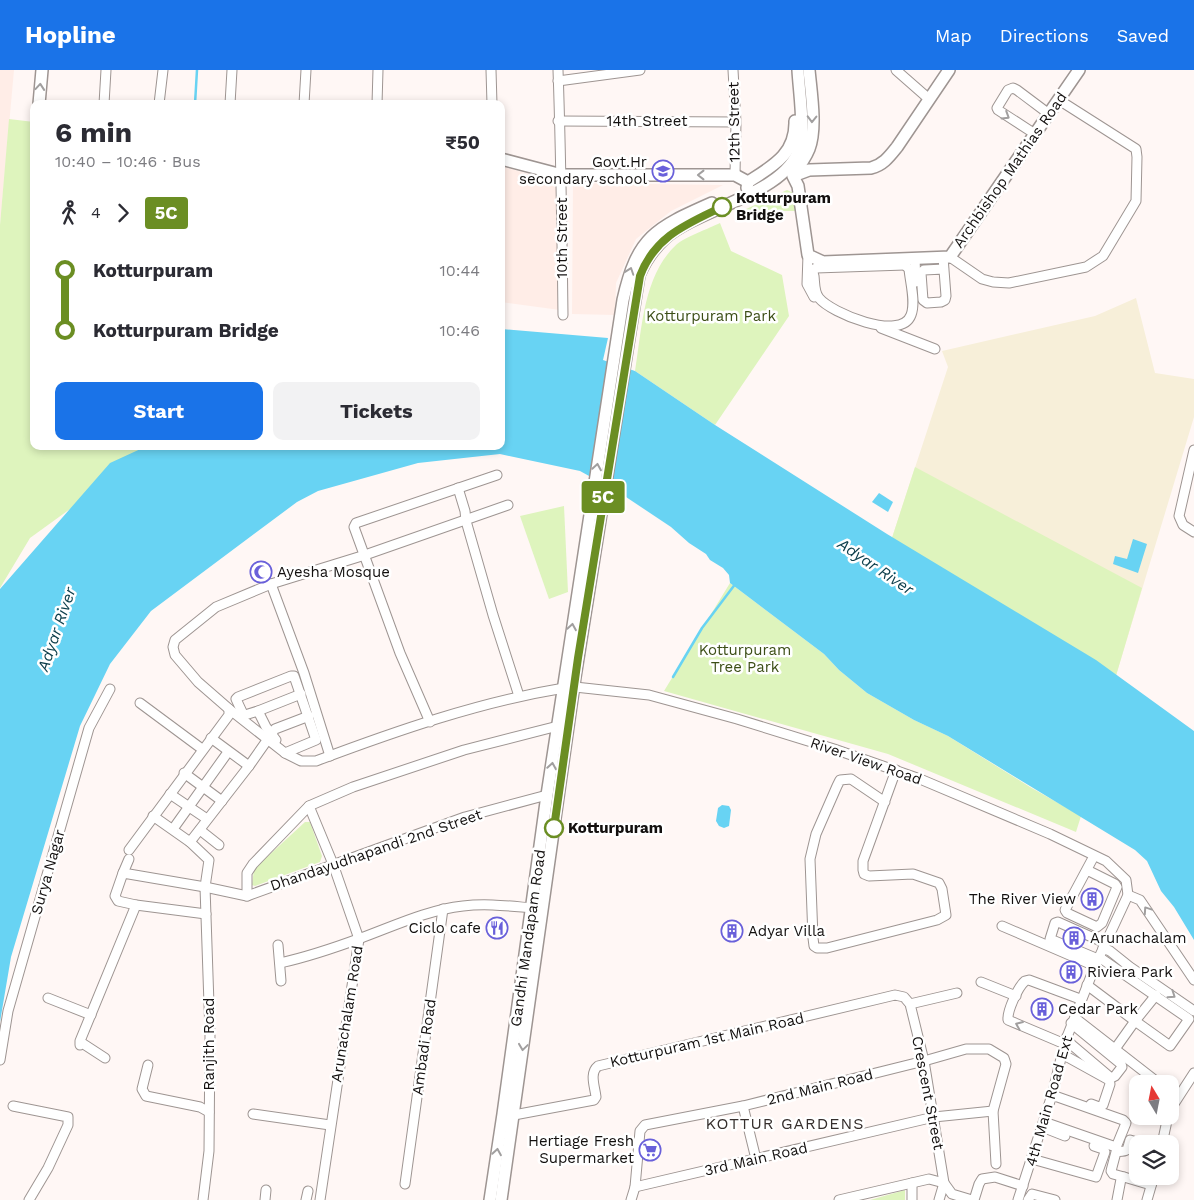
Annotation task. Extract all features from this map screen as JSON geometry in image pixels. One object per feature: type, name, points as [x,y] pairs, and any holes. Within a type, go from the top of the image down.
[{"type":"main road","points":[[39,100],[42,70]]},
{"type":"main road","points":[[749,188],[790,149],[795,132],[792,70]]},
{"type":"main road","points":[[570,682],[625,319],[630,271],[648,240],[659,230],[678,218],[775,177],[781,170],[795,149],[801,125],[798,70]]},
{"type":"main road","points":[[793,176],[803,162],[810,147],[813,118],[809,70]]},
{"type":"main road","points":[[505,160],[562,175],[735,175],[749,188],[760,193],[809,170],[871,168],[879,166],[888,159],[897,147],[949,70]]},
{"type":"main road","name":"Archbishop Mathias Road","points":[[808,255],[823,262],[946,261],[1079,70]]},
{"type":"main road","points":[[793,176],[798,186],[808,255]]},
{"type":"main road","name":"Gandhi Mandapam Road","points":[[502,1200],[509,1114],[532,908],[558,726],[570,682]]},
{"type":"main road","name":"Gandhi Mandapam Road","points":[[490,1200],[509,1114],[542,911],[570,682]]},
{"type":"street","points":[[104,100],[106,70]]},
{"type":"street","points":[[159,100],[163,70]]},
{"type":"street","points":[[230,100],[232,70]]},
{"type":"street","points":[[304,100],[306,70]]},
{"type":"street","points":[[377,100],[378,70]]},
{"type":"street","points":[[491,70],[492,100]]},
{"type":"street","name":"10th Street","points":[[558,70],[558,121],[562,175],[563,315]]},
{"type":"street","points":[[558,81],[640,70]]},
{"type":"street","name":"12th Street","points":[[733,70],[736,122],[735,175]]},
{"type":"street","points":[[896,70],[929,99]]},
{"type":"street","points":[[1035,134],[998,110],[997,108],[1008,90],[1013,88],[1017,90],[1049,114]]},
{"type":"street","points":[[946,261],[982,279],[1009,283],[1086,267],[1103,256],[1136,202],[1136,149],[1059,100]]},
{"type":"street","name":"14th Street","points":[[558,121],[736,122]]},
{"type":"street","points":[[808,255],[810,272],[819,299],[832,309],[877,326],[889,326],[904,322],[912,314],[913,305],[908,261]]},
{"type":"street","points":[[908,261],[816,268],[810,272],[807,284],[818,302],[826,309],[935,349]]},
{"type":"street","points":[[908,261],[917,297]]},
{"type":"street","points":[[1194,450],[1179,511],[1180,521],[1194,532]]},
{"type":"street","points":[[430,722],[400,653],[354,529],[354,524],[497,475]]},
{"type":"street","points":[[458,488],[493,615],[519,696]]},
{"type":"street","points":[[330,756],[304,674],[272,584],[365,555],[508,505]]},
{"type":"street","name":"River View Road","points":[[272,584],[216,606],[175,640],[173,647],[175,655],[198,682],[229,709],[301,761],[316,761],[430,722],[570,682],[649,695],[755,724],[834,748],[920,778],[1050,834],[1106,861],[1126,880],[1128,894]]},
{"type":"street","points":[[287,752],[316,740],[302,694],[295,678],[291,676],[236,699],[245,715],[302,694]]},
{"type":"street","name":"Surya Nagar","points":[[0,1060],[8,1010],[87,736],[110,689]]},
{"type":"street","points":[[140,703],[202,749]]},
{"type":"street","points":[[206,914],[136,905],[118,901],[115,896],[129,854],[153,816],[228,715],[229,709]]},
{"type":"street","points":[[258,711],[270,738]]},
{"type":"street","points":[[153,816],[190,842],[275,729],[309,716]]},
{"type":"street","points":[[123,873],[246,896],[247,873],[253,864],[309,806],[353,786],[464,750],[558,726]]},
{"type":"street","points":[[211,738],[249,766]]},
{"type":"street","points":[[173,829],[228,752]]},
{"type":"street","points":[[885,802],[851,779],[840,780],[837,786],[816,834],[810,859],[813,938],[814,946],[817,948],[937,920],[946,915],[942,889],[939,883],[917,874],[867,876],[862,870],[863,861],[885,802],[896,770]]},
{"type":"street","points":[[184,773],[222,801]]},
{"type":"street","points":[[170,794],[207,818]]},
{"type":"street","name":"Dhandayudhapandi 2nd Street","points":[[246,896],[465,817],[547,795]]},
{"type":"street","name":"Arunachalam Road","points":[[309,806],[359,939],[320,1200]]},
{"type":"street","points":[[200,830],[219,844]]},
{"type":"street","name":"Ranjith Road","points":[[190,842],[209,860],[205,887],[210,1034],[209,1151],[203,1200]]},
{"type":"street","points":[[1087,870],[1115,884],[1117,887],[1102,923],[1097,927],[1067,913],[1066,910],[1094,856]]},
{"type":"street","points":[[1128,894],[1140,900],[1194,980]]},
{"type":"street","name":"4th Main Road Ext","points":[[1018,1200],[1043,1125],[1066,1040],[1080,999],[1128,894]]},
{"type":"street","points":[[280,963],[359,939],[414,917],[443,909],[494,904],[532,908]]},
{"type":"street","points":[[105,1058],[82,1043],[80,1046],[136,905]]},
{"type":"street","name":"Ambadi Road","points":[[405,1184],[443,909]]},
{"type":"street","points":[[1087,985],[1169,1046],[1189,1019],[1058,922],[1055,923],[1050,939],[1100,954]]},
{"type":"street","points":[[1002,926],[1100,954],[1110,951],[1194,1011]]},
{"type":"street","points":[[278,945],[281,981]]},
{"type":"street","points":[[1073,1021],[1122,1064],[1114,1076],[1111,1078],[1066,1040],[1060,1042],[1008,1020],[1007,1017],[1022,984],[1029,980],[1080,999]]},
{"type":"street","points":[[981,982],[1016,996]]},
{"type":"street","points":[[910,1004],[956,992]]},
{"type":"street","name":"Kotturpuram 1st Main Road","points":[[509,1114],[594,1100],[596,1097],[593,1070],[598,1066],[895,995],[904,997],[910,1004]]},
{"type":"street","points":[[1114,1049],[1156,995]]},
{"type":"street","points":[[48,998],[91,1015]]},
{"type":"street","name":"Crescent Street","points":[[910,1004],[924,1061],[944,1183]]},
{"type":"street","points":[[1073,1021],[1148,1075]]},
{"type":"street","name":"2nd Main Road","points":[[631,1200],[635,1186],[640,1131],[645,1124],[743,1106],[966,1049],[978,1048],[989,1049],[1004,1058],[1006,1064],[992,1111]]},
{"type":"street","points":[[1052,1093],[1100,1106],[1103,1105],[1110,1084],[1109,1080],[1062,1054]]},
{"type":"street","points":[[148,1065],[142,1089],[146,1096],[200,1107],[209,1112]]},
{"type":"street","points":[[1179,1096],[1194,1073]]},
{"type":"street","points":[[1043,1125],[1117,1146],[1126,1123],[1123,1120],[1052,1093]]},
{"type":"street","points":[[13,1106],[68,1117],[68,1125],[56,1151],[29,1200]]},
{"type":"street","points":[[743,1106],[756,1158]]},
{"type":"street","points":[[992,1111],[996,1164]]},
{"type":"street","name":"3rd Main Road","points":[[635,1186],[934,1117],[992,1111]]},
{"type":"street","points":[[254,1114],[330,1125]]},
{"type":"street","points":[[1032,1159],[1094,1178],[1097,1176],[1104,1149],[1043,1125]]},
{"type":"street","points":[[1129,1144],[1125,1153],[1116,1152],[1111,1171],[1113,1174],[1129,1178]]},
{"type":"street","points":[[839,1200],[929,1179],[944,1183],[952,1194],[973,1200],[982,1179],[995,1177],[1023,1186]]},
{"type":"street","points":[[1117,1200],[1121,1179],[1124,1177]]},
{"type":"street","points":[[912,1183],[912,1200]]},
{"type":"street","points":[[939,1200],[944,1183]]},
{"type":"street","points":[[1147,1200],[1151,1185]]},
{"type":"street","points":[[265,1200],[266,1190]]},
{"type":"street","points":[[1028,1200],[1032,1194],[1055,1200]]},
{"type":"shaded area","points":[[0,70],[14,70],[0,225]]},
{"type":"shaded area","points":[[505,167],[561,184],[560,310],[505,303]]},
{"type":"shaded area","points":[[573,183],[723,185],[671,211],[636,239],[616,283],[615,315],[572,314]]},
{"type":"shaded area","points":[[1136,298],[1155,373],[1194,379],[1194,417],[1115,679],[890,544],[948,367],[942,351],[1095,316]]},
{"type":"green space","points":[[9,119],[30,122],[30,450],[151,450],[30,538],[0,588],[0,225]]},
{"type":"green space","points":[[787,190],[798,195],[799,211],[742,211]]},
{"type":"green space","name":"Kotturpuram Park","points":[[720,223],[731,251],[782,275],[789,316],[715,425],[635,371],[642,321],[650,287],[665,258],[679,242]]},
{"type":"green space","points":[[915,467],[1142,588],[1115,679],[890,544]]},
{"type":"green space","points":[[564,506],[568,592],[549,599],[520,516]]},
{"type":"green space","name":"Kotturpuram Tree Park","points":[[730,583],[824,654],[839,670],[867,693],[914,720],[948,736],[1081,816],[1076,832],[888,754],[664,691]]},
{"type":"green space","points":[[305,822],[310,822],[322,856],[320,862],[255,886],[252,885],[254,869]]},
{"type":"green space","points":[[905,1190],[905,1200],[870,1200]]},
{"type":"water","name":"Adyar River","points":[[505,329],[608,338],[603,360],[635,371],[715,425],[887,534],[1096,660],[1194,731],[1194,940],[1174,907],[1161,891],[1147,861],[1135,850],[948,736],[914,720],[867,693],[839,670],[824,654],[730,583],[729,575],[723,568],[710,560],[706,554],[689,543],[671,527],[620,493],[580,471],[500,454],[418,463],[318,491],[297,502],[151,611],[110,664],[80,726],[11,957],[0,1022],[0,589],[110,463],[138,450],[505,450]]},
{"type":"water","points":[[879,493],[893,502],[888,512],[872,502]]},
{"type":"water","points":[[1133,539],[1147,544],[1138,573],[1113,564],[1115,556],[1127,559]]},
{"type":"water","points":[[722,805],[729,806],[731,810],[729,826],[724,828],[719,826],[716,821],[718,808]]},
{"type":"waterway","points":[[195,100],[197,70]]},
{"type":"waterway","points":[[673,677],[702,628],[736,583]]},
{"type":"bus line","name":"5C","points":[[554,828],[575,677],[637,286],[646,260],[664,239],[694,220],[722,207]]},
{"type":"place","name":"Govt.Hr secondary school","points":[[663,171]]},
{"type":"place","name":"Kotturpuram Bridge","points":[[722,207]]},
{"type":"place","name":"Ayesha Mosque","points":[[261,572]]},
{"type":"place","name":"Kotturpuram","points":[[554,828]]},
{"type":"place","name":"The River View","points":[[1092,899]]},
{"type":"place","name":"Ciclo cafe","points":[[497,928]]},
{"type":"place","name":"Adyar Villa","points":[[732,931]]},
{"type":"place","name":"Arunachalam","points":[[1074,938]]},
{"type":"place","name":"Riviera Park","points":[[1071,972]]},
{"type":"place","name":"Cedar Park","points":[[1042,1009]]},
{"type":"place","name":"Hertiage Fresh Supermarket","points":[[650,1150]]},
{"type":"district","name":"KOTTUR GARDENS","points":[[785,1123]]}]
